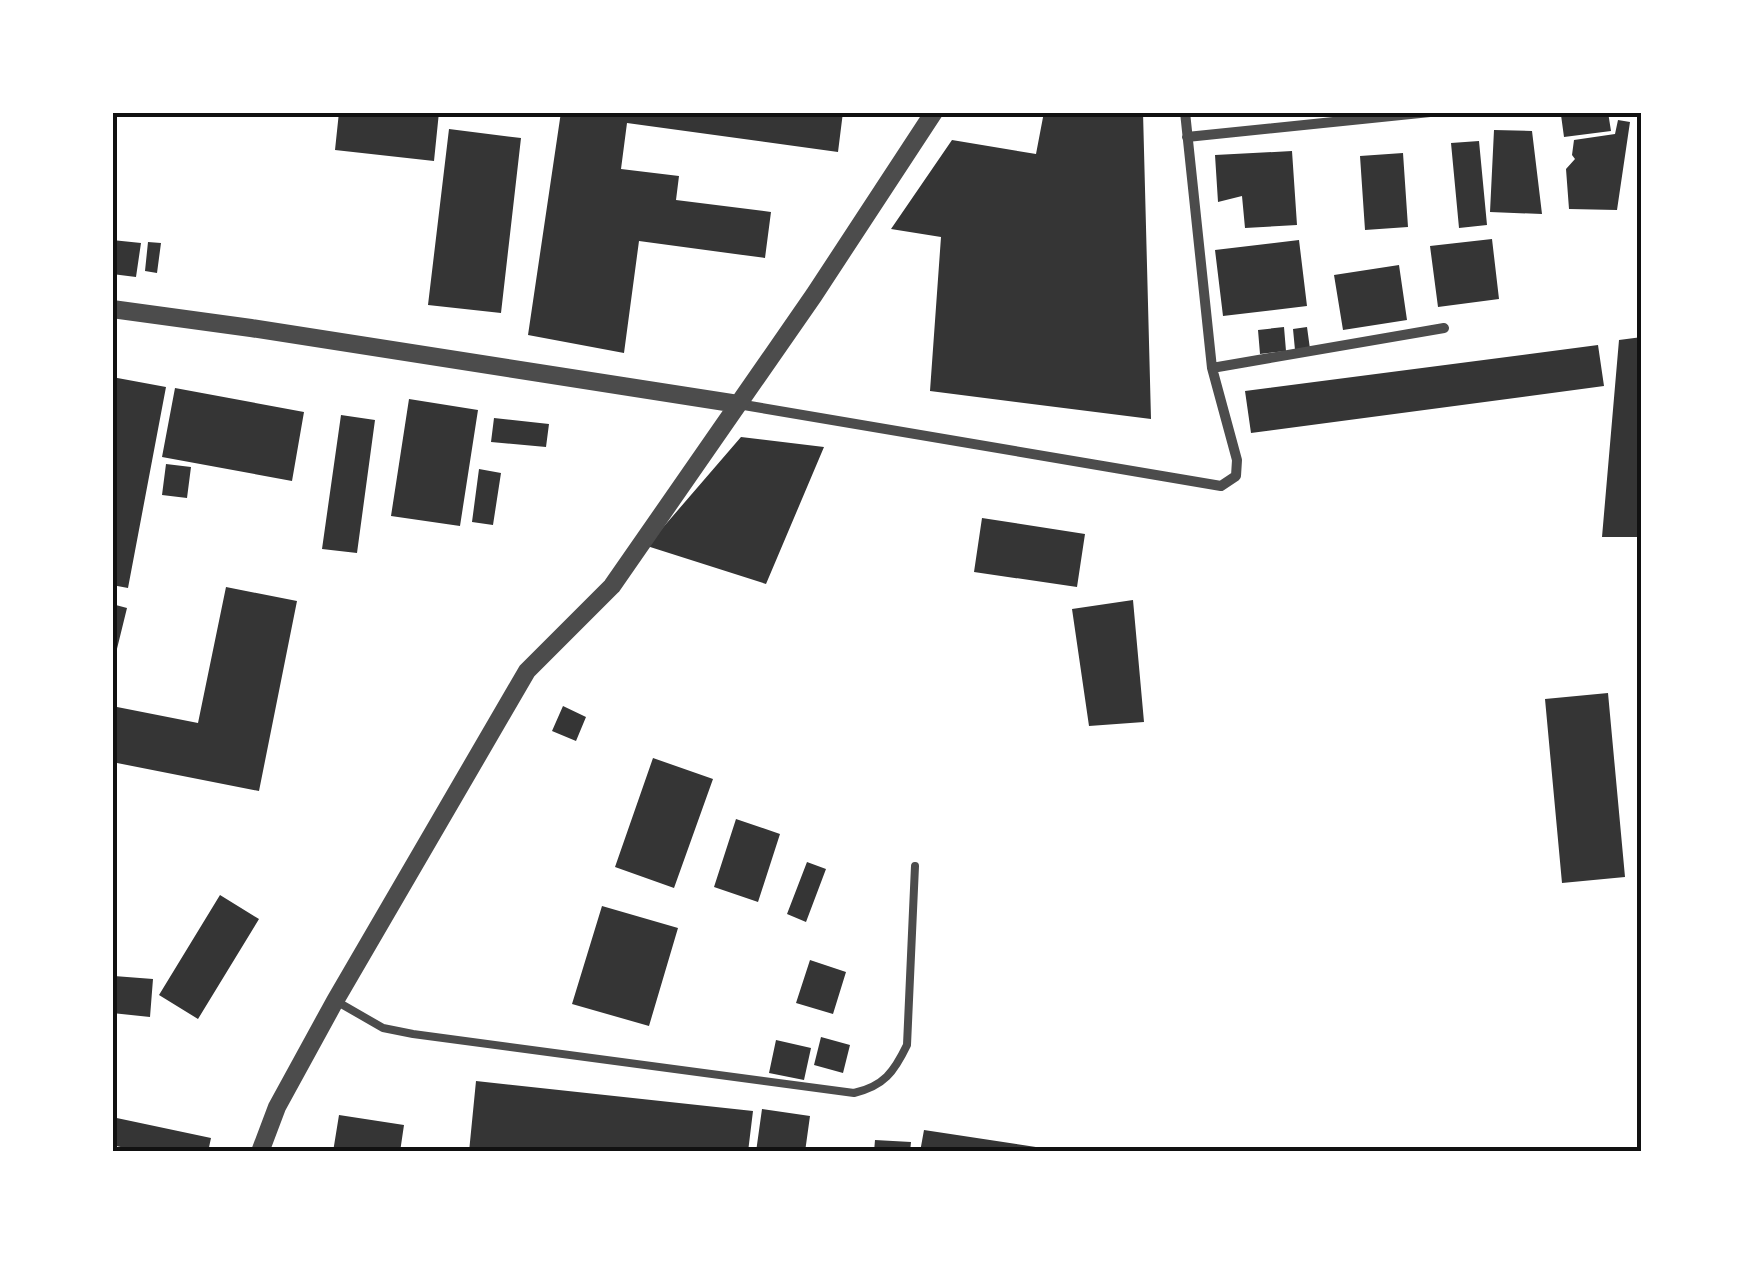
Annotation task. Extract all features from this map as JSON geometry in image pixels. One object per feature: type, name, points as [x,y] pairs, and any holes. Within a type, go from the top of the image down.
[{"type":"street","points":[[260,1152],[277,1107],[527,671],[612,586],[836,262],[934,112]]},
{"type":"street","points":[[112,309],[738,404],[1221,486],[1236,476],[1237,460],[1212,368],[1185,112]]},
{"type":"street","points":[[1187,138],[1430,112]]},
{"type":"street","points":[[1212,368],[1444,328]]},
{"type":"lane","points":[[336,1001],[384,1028],[413,1034],[854,1093],[875,1088],[894,1072],[907,1045],[915,866]]},
{"type":"building","points":[[339,112],[439,112],[434,161],[335,150]]},
{"type":"building","points":[[561,112],[843,112],[838,152],[627,123],[621,169],[679,176],[676,200],[771,212],[765,258],[639,241],[624,353],[528,335]]},
{"type":"building","points":[[1044,112],[1143,112],[1151,419],[930,391],[941,237],[891,229],[952,140],[1036,154]]},
{"type":"building","points":[[1608,112],[1611,131],[1564,137],[1561,115]]},
{"type":"building","points":[[1618,120],[1630,122],[1617,210],[1569,209],[1566,169],[1575,159],[1574,140],[1615,134]]},
{"type":"building","points":[[449,129],[521,138],[501,313],[428,305]]},
{"type":"building","points":[[1494,130],[1532,131],[1542,214],[1490,212]]},
{"type":"building","points":[[1479,141],[1487,225],[1459,228],[1451,143]]},
{"type":"building","points":[[1292,151],[1297,225],[1245,228],[1242,196],[1218,202],[1215,155]]},
{"type":"building","points":[[1403,153],[1408,227],[1365,230],[1360,156]]},
{"type":"building","points":[[1492,239],[1499,299],[1438,307],[1430,246]]},
{"type":"building","points":[[112,240],[141,243],[136,277],[112,274]]},
{"type":"building","points":[[1299,240],[1307,306],[1223,316],[1215,250]]},
{"type":"building","points":[[148,242],[161,243],[157,273],[145,271]]},
{"type":"building","points":[[1399,265],[1407,320],[1343,330],[1334,275]]},
{"type":"building","points":[[1284,327],[1286,351],[1260,354],[1258,330]]},
{"type":"building","points":[[1307,327],[1310,349],[1295,350],[1293,329]]},
{"type":"building","points":[[1642,337],[1642,537],[1602,537],[1619,340]]},
{"type":"building","points":[[1598,345],[1604,386],[1251,433],[1245,391]]},
{"type":"building","points":[[112,377],[166,387],[128,588],[112,585]]},
{"type":"building","points":[[175,388],[304,412],[292,481],[162,457]]},
{"type":"building","points":[[409,399],[478,410],[460,526],[391,516]]},
{"type":"building","points":[[341,415],[375,420],[357,553],[322,549]]},
{"type":"building","points":[[494,418],[549,424],[546,447],[491,442]]},
{"type":"building","points":[[741,437],[824,447],[766,584],[647,546]]},
{"type":"building","points":[[166,464],[191,467],[187,498],[162,495]]},
{"type":"building","points":[[479,469],[501,473],[493,525],[472,522]]},
{"type":"building","points":[[982,518],[1085,534],[1077,587],[974,572]]},
{"type":"building","points":[[226,587],[297,601],[259,791],[112,762],[112,706],[198,723]]},
{"type":"building","points":[[1133,600],[1144,722],[1089,726],[1072,609]]},
{"type":"building","points":[[112,604],[127,608],[114,661],[112,660]]},
{"type":"building","points":[[1608,693],[1625,877],[1562,883],[1545,699]]},
{"type":"building","points":[[563,706],[586,717],[576,741],[552,731]]},
{"type":"building","points":[[653,758],[713,779],[674,888],[615,867]]},
{"type":"building","points":[[736,819],[780,834],[758,902],[714,887]]},
{"type":"building","points":[[807,862],[826,869],[806,922],[787,914]]},
{"type":"building","points":[[220,895],[259,919],[198,1019],[159,995]]},
{"type":"building","points":[[602,906],[678,928],[649,1026],[572,1004]]},
{"type":"building","points":[[810,960],[846,972],[833,1014],[796,1003]]},
{"type":"building","points":[[114,976],[153,979],[150,1017],[112,1013]]},
{"type":"building","points":[[821,1037],[850,1045],[843,1073],[814,1065]]},
{"type":"building","points":[[776,1040],[811,1048],[804,1080],[769,1073]]},
{"type":"building","points":[[476,1081],[753,1111],[748,1152],[469,1152]]},
{"type":"building","points":[[762,1109],[810,1116],[805,1152],[756,1152]]},
{"type":"building","points":[[339,1115],[404,1125],[400,1152],[333,1152]]},
{"type":"building","points":[[112,1117],[211,1138],[208,1152],[142,1152],[112,1145]]},
{"type":"building","points":[[924,1130],[1049,1149],[1049,1152],[920,1152]]},
{"type":"building","points":[[875,1140],[911,1142],[910,1152],[874,1152]]}]
